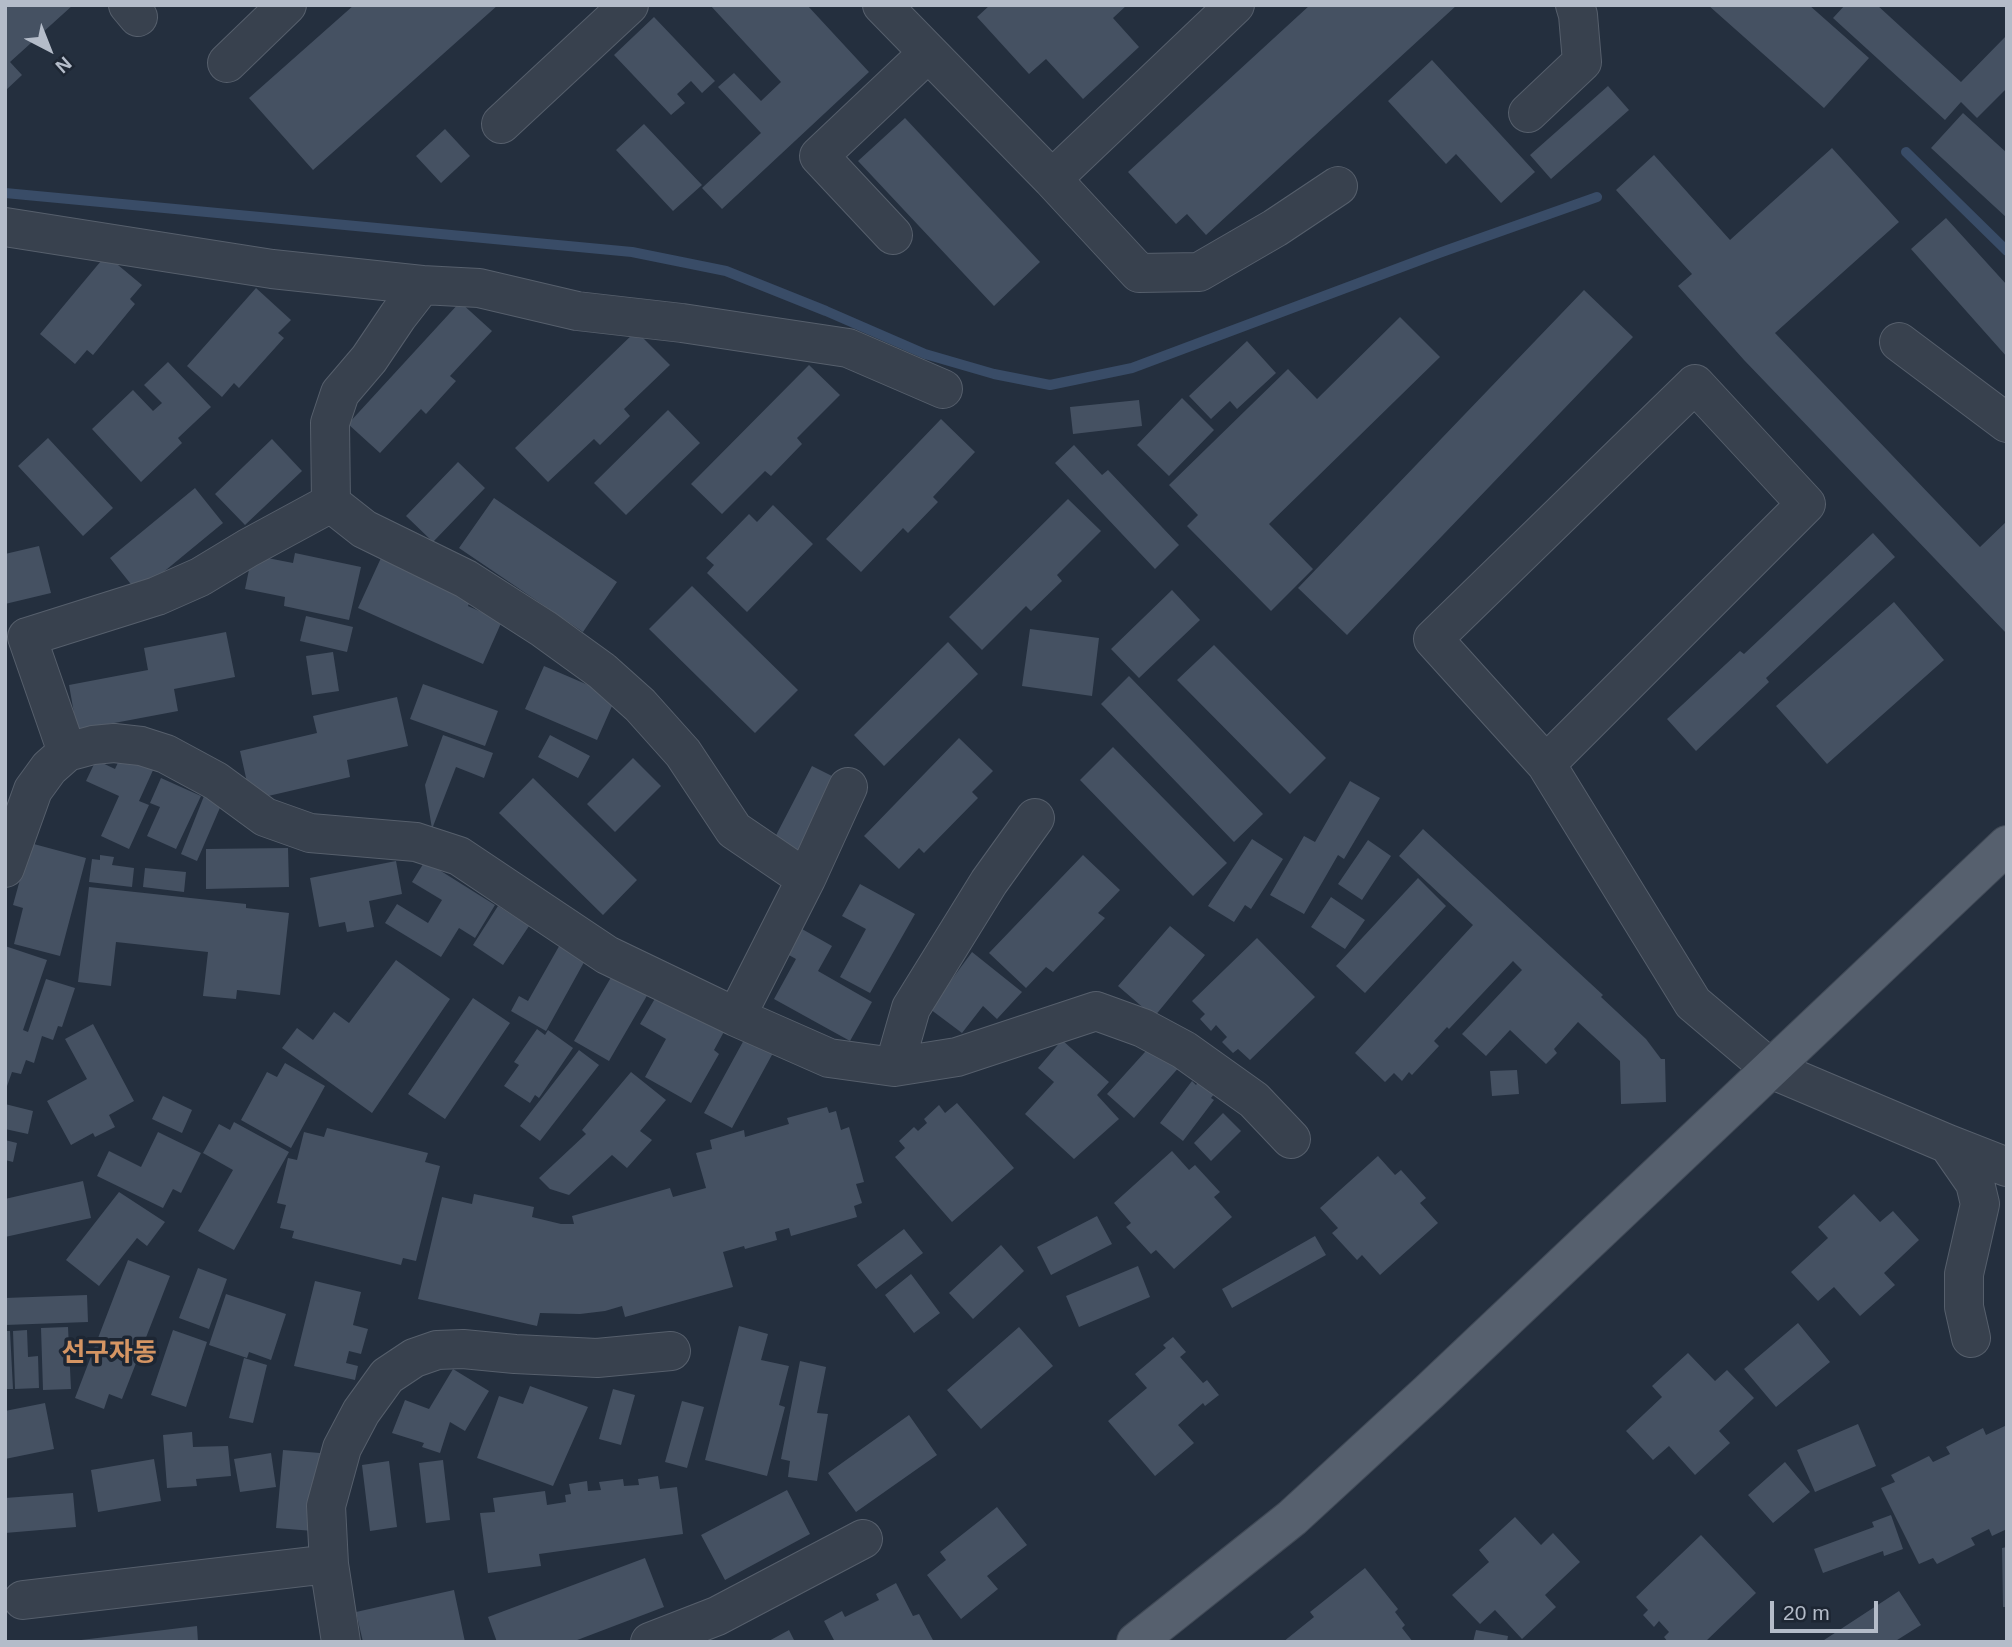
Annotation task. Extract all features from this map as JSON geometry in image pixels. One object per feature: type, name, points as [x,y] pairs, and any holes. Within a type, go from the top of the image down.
[{"type":"main road","points":[[1136,1642],[1292,1518],[1429,1392],[2007,845]]},
{"type":"street","points":[[227,63],[287,5]]},
{"type":"street","points":[[501,124],[629,5]]},
{"type":"street","points":[[1052,179],[1235,5]]},
{"type":"street","points":[[1528,113],[1582,62],[1575,5]]},
{"type":"street","points":[[903,12],[928,53],[1052,179],[1139,273],[1199,272],[1275,228],[1338,186]]},
{"type":"street","points":[[892,235],[819,156],[928,53]]},
{"type":"street","points":[[5,227],[272,269],[422,285],[479,288],[577,311],[682,323],[848,348],[943,389]]},
{"type":"street","points":[[331,503],[330,424],[340,393],[369,359],[422,285]]},
{"type":"street","points":[[1899,342],[2007,423]]},
{"type":"street","points":[[1546,764],[1806,503],[1695,384],[1433,639],[1546,764],[1693,1003],[1771,1069],[2007,1167]]},
{"type":"street","points":[[67,752],[16,640],[157,596],[200,577],[331,503]]},
{"type":"street","points":[[331,503],[364,529],[466,579],[544,629],[602,671],[640,705],[682,753],[734,830],[806,879]]},
{"type":"street","points":[[5,868],[33,790],[48,768],[67,752],[93,745],[114,743],[141,746],[166,754],[216,781],[265,817],[310,833],[416,842],[459,856],[607,955],[829,1058],[894,1067],[957,1057],[1096,1011],[1143,1028],[1184,1050],[1254,1100],[1292,1139]]},
{"type":"street","points":[[736,1017],[806,879],[848,787]]},
{"type":"street","points":[[894,1067],[911,1008],[989,882],[1035,818]]},
{"type":"street","points":[[1948,1144],[1975,1183],[1980,1204],[1964,1274],[1964,1307],[1971,1338]]},
{"type":"street","points":[[341,1642],[328,1548],[326,1506],[342,1448],[361,1412],[387,1376],[414,1358],[436,1350],[463,1349],[597,1358],[671,1351]]},
{"type":"street","points":[[650,1642],[717,1616],[863,1539]]},
{"type":"street","points":[[23,1600],[328,1548]]},
{"type":"building","points":[[5,5],[73,5],[10,62],[22,75],[5,91]]},
{"type":"building","points":[[354,5],[498,5],[313,170],[249,98]]},
{"type":"building","points":[[710,5],[807,5],[869,72],[722,209],[702,188],[761,133],[718,87],[734,73],[761,101],[781,82]]},
{"type":"building","points":[[990,5],[1127,5],[1113,18],[1139,47],[1083,99],[1046,59],[1029,74],[977,17]]},
{"type":"building","points":[[1310,5],[1457,5],[1206,235],[1187,214],[1176,224],[1128,172]]},
{"type":"building","points":[[1708,5],[1809,5],[1869,58],[1824,108]]},
{"type":"building","points":[[1845,5],[1877,5],[1961,82],[2007,35],[2007,88],[1977,118],[1961,102],[1945,120],[1833,18]]},
{"type":"building","points":[[654,17],[715,81],[702,93],[691,81],[677,94],[685,103],[671,115],[614,55]]},
{"type":"building","points":[[1432,60],[1535,172],[1501,203],[1456,154],[1446,164],[1388,101]]},
{"type":"building","points":[[1608,86],[1629,110],[1551,179],[1530,155]]},
{"type":"building","points":[[1963,113],[2007,153],[2007,218],[1931,148]]},
{"type":"building","points":[[905,118],[1040,262],[994,306],[858,161]]},
{"type":"building","points":[[644,124],[702,185],[673,211],[616,150]]},
{"type":"building","points":[[445,129],[470,156],[441,183],[416,156]]},
{"type":"building","points":[[1832,148],[1899,222],[1775,333],[1980,547],[2007,521],[2007,634],[1744,360],[1678,286],[1692,274],[1616,190],[1654,155],[1730,240]]},
{"type":"building","points":[[1946,218],[2007,285],[2007,357],[1911,249]]},
{"type":"building","points":[[106,255],[142,285],[130,299],[135,304],[93,355],[87,350],[75,364],[40,334]]},
{"type":"building","points":[[256,288],[291,320],[278,333],[284,338],[239,388],[234,383],[222,397],[187,366]]},
{"type":"building","points":[[1584,290],[1633,337],[1347,635],[1298,588]]},
{"type":"building","points":[[460,302],[492,331],[450,376],[456,381],[426,414],[421,409],[380,453],[348,424]]},
{"type":"building","points":[[1400,317],[1440,357],[1269,524],[1313,569],[1271,611],[1187,526],[1198,515],[1169,485],[1288,369],[1317,399]]},
{"type":"building","points":[[636,331],[670,365],[624,409],[630,416],[600,445],[594,439],[548,482],[515,448]]},
{"type":"building","points":[[1247,341],[1276,373],[1237,409],[1230,401],[1211,419],[1189,396]]},
{"type":"building","points":[[168,362],[211,407],[178,438],[182,443],[141,482],[92,429],[133,390],[153,411],[162,403],[144,385]]},
{"type":"building","points":[[809,365],[840,395],[797,438],[802,444],[771,476],[765,471],[722,514],[691,484]]},
{"type":"building","points":[[1182,398],[1214,430],[1169,476],[1137,445]]},
{"type":"building","points":[[1139,400],[1142,426],[1073,434],[1070,407]]},
{"type":"building","points":[[668,410],[700,443],[626,515],[594,483]]},
{"type":"building","points":[[941,419],[975,452],[933,497],[938,502],[908,533],[903,528],[861,572],[826,539]]},
{"type":"building","points":[[48,438],[113,508],[83,536],[18,466]]},
{"type":"building","points":[[272,439],[302,471],[245,525],[215,494]]},
{"type":"building","points":[[1074,445],[1102,475],[1108,470],[1179,545],[1155,569],[1055,463]]},
{"type":"building","points":[[458,462],[485,488],[433,542],[406,516]]},
{"type":"building","points":[[195,488],[223,523],[138,593],[110,558]]},
{"type":"building","points":[[494,498],[617,582],[583,632],[459,548]]},
{"type":"building","points":[[1068,499],[1101,531],[1057,575],[1062,581],[1031,611],[1026,606],[982,650],[949,617]]},
{"type":"building","points":[[773,505],[813,544],[747,612],[707,573],[714,565],[706,558],[749,514],[757,522]]},
{"type":"building","points":[[1873,533],[1895,557],[1766,678],[1769,682],[1696,751],[1667,719],[1740,651],[1744,654]]},
{"type":"building","points":[[39,546],[51,593],[5,604],[5,554]]},
{"type":"building","points":[[295,553],[361,567],[349,620],[284,606],[285,597],[245,589],[252,555],[293,563]]},
{"type":"building","points":[[381,558],[471,598],[468,606],[502,621],[483,664],[358,608]]},
{"type":"building","points":[[692,586],[798,690],[755,733],[649,629]]},
{"type":"building","points":[[1172,590],[1200,620],[1139,678],[1111,649]]},
{"type":"building","points":[[1894,602],[1944,660],[1827,764],[1776,706]]},
{"type":"building","points":[[306,616],[353,627],[347,652],[300,641]]},
{"type":"building","points":[[1030,629],[1099,638],[1092,696],[1022,686]]},
{"type":"building","points":[[226,632],[235,677],[174,689],[178,711],[77,730],[69,685],[148,670],[144,648]]},
{"type":"building","points":[[948,642],[978,674],[884,766],[854,735]]},
{"type":"building","points":[[1214,645],[1326,758],[1290,794],[1177,680]]},
{"type":"building","points":[[333,652],[339,691],[312,695],[306,656]]},
{"type":"building","points":[[544,666],[616,697],[597,740],[525,709]]},
{"type":"building","points":[[1129,676],[1263,814],[1234,842],[1101,704]]},
{"type":"building","points":[[423,684],[498,711],[485,746],[410,719]]},
{"type":"building","points":[[397,697],[408,746],[347,760],[350,777],[251,800],[240,751],[317,733],[313,716]]},
{"type":"building","points":[[443,735],[493,753],[484,778],[456,767],[432,829],[425,785]]},
{"type":"building","points":[[550,735],[590,756],[578,778],[538,757]]},
{"type":"building","points":[[959,738],[993,771],[972,792],[978,798],[924,853],[919,848],[899,869],[864,836]]},
{"type":"building","points":[[1113,747],[1227,863],[1193,896],[1080,780]]},
{"type":"building","points":[[122,754],[154,768],[139,801],[149,805],[129,849],[101,836],[119,796],[86,781],[96,760],[115,769]]},
{"type":"building","points":[[633,758],[661,786],[615,832],[587,804]]},
{"type":"building","points":[[812,766],[836,778],[796,856],[772,843]]},
{"type":"building","points":[[161,778],[201,796],[176,849],[147,836],[160,807],[150,803]]},
{"type":"building","points":[[533,778],[637,880],[603,915],[499,813]]},
{"type":"building","points":[[1350,781],[1380,798],[1344,859],[1338,855],[1304,914],[1270,895],[1304,836],[1315,842]]},
{"type":"building","points":[[204,796],[222,803],[197,861],[181,854]]},
{"type":"building","points":[[1423,829],[1603,995],[1601,997],[1646,1039],[1661,1059],[1665,1059],[1666,1102],[1621,1104],[1620,1061],[1578,1022],[1554,1049],[1557,1053],[1546,1064],[1510,1030],[1486,1056],[1462,1034],[1522,970],[1513,961],[1449,1029],[1447,1027],[1434,1041],[1439,1046],[1412,1075],[1409,1072],[1402,1081],[1394,1073],[1385,1082],[1355,1053],[1473,925],[1399,856]]},
{"type":"building","points":[[1252,839],[1283,859],[1251,909],[1245,905],[1234,922],[1208,906]]},
{"type":"building","points":[[1368,840],[1391,856],[1362,900],[1338,884]]},
{"type":"building","points":[[30,843],[86,858],[60,956],[14,944],[23,908],[13,905]]},
{"type":"building","points":[[288,848],[289,887],[206,889],[206,849]]},
{"type":"building","points":[[100,855],[114,857],[112,865],[134,868],[132,887],[89,882],[92,859],[100,860]]},
{"type":"building","points":[[1083,855],[1120,890],[1098,913],[1105,918],[1053,972],[1046,967],[1026,988],[989,953]]},
{"type":"building","points":[[396,861],[402,894],[369,901],[374,927],[347,932],[345,922],[319,927],[310,878]]},
{"type":"building","points":[[425,861],[495,905],[475,938],[459,928],[441,957],[385,923],[397,904],[428,923],[442,900],[412,882]]},
{"type":"building","points":[[145,868],[186,872],[184,892],[143,887]]},
{"type":"building","points":[[1418,878],[1446,906],[1365,993],[1336,966]]},
{"type":"building","points":[[860,884],[915,914],[870,993],[840,977],[866,929],[842,916]]},
{"type":"building","points":[[89,887],[246,904],[246,908],[289,913],[280,995],[237,990],[236,999],[203,996],[208,952],[116,942],[111,986],[78,982]]},
{"type":"building","points":[[1331,897],[1365,920],[1345,949],[1311,927]]},
{"type":"building","points":[[498,906],[529,926],[503,965],[473,945]]},
{"type":"building","points":[[1170,926],[1205,955],[1154,1017],[1118,986]]},
{"type":"building","points":[[802,929],[832,946],[818,971],[872,1002],[850,1041],[774,999],[796,959],[787,954]]},
{"type":"building","points":[[1257,938],[1315,997],[1250,1060],[1238,1049],[1233,1053],[1222,1042],[1227,1037],[1216,1025],[1211,1031],[1200,1019],[1205,1014],[1192,1001]]},
{"type":"building","points":[[562,941],[588,955],[546,1031],[511,1011],[519,996],[528,1001]]},
{"type":"building","points":[[5,946],[47,960],[23,1030],[28,1032],[46,979],[75,988],[62,1027],[58,1026],[53,1040],[42,1036],[34,1063],[26,1060],[21,1074],[12,1072],[6,1089]]},
{"type":"building","points":[[972,952],[1022,992],[997,1019],[983,1006],[962,1033],[930,1009]]},
{"type":"building","points":[[396,960],[450,999],[372,1113],[282,1048],[297,1028],[313,1040],[334,1012],[349,1023]]},
{"type":"building","points":[[617,967],[652,987],[609,1061],[574,1041]]},
{"type":"building","points":[[660,990],[726,1028],[714,1050],[719,1054],[691,1103],[645,1077],[666,1039],[640,1024]]},
{"type":"building","points":[[473,998],[510,1023],[445,1119],[408,1094]]},
{"type":"building","points":[[93,1024],[134,1101],[109,1115],[115,1127],[95,1137],[93,1133],[71,1145],[47,1101],[87,1079],[65,1039]]},
{"type":"building","points":[[537,1029],[545,1035],[548,1030],[573,1048],[539,1098],[535,1095],[530,1103],[504,1086],[519,1065],[514,1062]]},
{"type":"building","points":[[745,1038],[773,1053],[732,1128],[704,1113]]},
{"type":"building","points":[[1062,1040],[1109,1082],[1097,1095],[1119,1119],[1074,1159],[1025,1114],[1054,1082],[1038,1068]]},
{"type":"building","points":[[1154,1042],[1181,1065],[1134,1118],[1107,1094]]},
{"type":"building","points":[[579,1050],[599,1065],[540,1141],[520,1126]]},
{"type":"building","points":[[285,1063],[325,1086],[291,1148],[241,1120],[267,1072],[277,1077]]},
{"type":"building","points":[[1517,1070],[1519,1094],[1492,1096],[1490,1071]]},
{"type":"building","points":[[631,1072],[666,1100],[640,1131],[652,1140],[627,1168],[612,1155],[569,1195],[550,1189],[539,1178],[586,1134],[582,1130]]},
{"type":"building","points":[[1202,1077],[1218,1089],[1211,1098],[1214,1100],[1183,1141],[1160,1123],[1192,1081],[1196,1085]]},
{"type":"building","points":[[163,1096],[192,1110],[182,1133],[152,1119]]},
{"type":"building","points":[[957,1103],[1014,1168],[952,1222],[895,1157],[905,1148],[899,1141],[914,1127],[918,1131],[927,1123],[924,1119],[939,1105],[945,1113]]},
{"type":"building","points":[[5,1104],[33,1111],[28,1134],[5,1129]]},
{"type":"building","points":[[827,1107],[829,1113],[836,1111],[841,1130],[849,1127],[864,1182],[856,1184],[862,1203],[854,1206],[857,1217],[791,1236],[789,1228],[775,1232],[777,1240],[723,1252],[733,1287],[625,1317],[622,1306],[580,1314],[540,1313],[537,1326],[418,1299],[442,1197],[472,1204],[474,1194],[534,1207],[532,1217],[561,1224],[574,1224],[572,1216],[670,1188],[673,1197],[706,1188],[696,1153],[712,1149],[710,1140],[744,1130],[745,1137],[789,1124],[787,1118]]},
{"type":"building","points":[[1223,1113],[1241,1131],[1211,1161],[1194,1143]]},
{"type":"building","points":[[234,1122],[289,1152],[234,1250],[198,1231],[233,1170],[203,1153],[219,1124],[230,1130]]},
{"type":"building","points":[[327,1128],[428,1153],[425,1162],[440,1166],[416,1261],[403,1258],[401,1265],[292,1238],[294,1231],[280,1228],[286,1205],[277,1203],[288,1158],[297,1160],[304,1132],[324,1137]]},
{"type":"building","points":[[158,1132],[201,1153],[181,1193],[173,1189],[163,1208],[97,1176],[109,1151],[141,1167]]},
{"type":"building","points":[[5,1140],[17,1143],[13,1162],[5,1160]]},
{"type":"building","points":[[1172,1151],[1189,1170],[1195,1165],[1220,1192],[1214,1197],[1232,1217],[1174,1269],[1156,1250],[1151,1254],[1126,1227],[1131,1223],[1114,1203]]},
{"type":"building","points":[[1378,1156],[1395,1175],[1401,1170],[1426,1198],[1420,1203],[1438,1223],[1380,1275],[1362,1255],[1357,1260],[1332,1233],[1338,1228],[1320,1208]]},
{"type":"building","points":[[83,1181],[91,1218],[5,1237],[5,1199]]},
{"type":"building","points":[[119,1192],[165,1222],[147,1246],[137,1238],[99,1286],[66,1260]]},
{"type":"building","points":[[1854,1194],[1880,1222],[1893,1211],[1919,1240],[1884,1273],[1895,1285],[1860,1316],[1834,1287],[1818,1301],[1791,1272],[1828,1238],[1818,1227]]},
{"type":"building","points":[[1097,1216],[1112,1244],[1051,1275],[1037,1247]]},
{"type":"building","points":[[904,1229],[923,1253],[876,1289],[857,1265]]},
{"type":"building","points":[[1315,1236],[1326,1255],[1232,1308],[1222,1289]]},
{"type":"building","points":[[1001,1245],[1024,1271],[973,1319],[949,1293]]},
{"type":"building","points":[[128,1260],[170,1276],[122,1399],[109,1394],[104,1409],[75,1398]]},
{"type":"building","points":[[1138,1266],[1150,1297],[1079,1327],[1066,1296]]},
{"type":"building","points":[[198,1268],[227,1279],[209,1329],[179,1318]]},
{"type":"building","points":[[911,1274],[940,1313],[914,1333],[885,1295]]},
{"type":"building","points":[[315,1281],[361,1292],[353,1325],[368,1329],[361,1354],[349,1351],[346,1363],[358,1366],[355,1380],[294,1366]]},
{"type":"building","points":[[226,1294],[286,1314],[271,1360],[249,1352],[247,1358],[209,1345]]},
{"type":"building","points":[[87,1295],[88,1322],[5,1325],[5,1298]]},
{"type":"building","points":[[1798,1323],[1830,1362],[1776,1407],[1744,1369]]},
{"type":"building","points":[[739,1326],[768,1334],[761,1360],[789,1366],[779,1405],[785,1407],[767,1476],[705,1460]]},
{"type":"building","points":[[68,1327],[71,1389],[43,1390],[41,1328]]},
{"type":"building","points":[[1019,1327],[1053,1366],[981,1429],[947,1390]]},
{"type":"building","points":[[27,1330],[28,1357],[38,1356],[39,1388],[15,1389],[13,1331]]},
{"type":"building","points":[[173,1330],[207,1342],[186,1407],[151,1395]]},
{"type":"building","points":[[5,1331],[10,1331],[13,1389],[5,1389]]},
{"type":"building","points":[[1173,1337],[1186,1352],[1180,1357],[1203,1383],[1207,1380],[1219,1395],[1205,1406],[1203,1403],[1178,1425],[1194,1443],[1155,1476],[1108,1421],[1147,1388],[1135,1374],[1166,1348],[1163,1345]]},
{"type":"building","points":[[1688,1353],[1715,1381],[1727,1370],[1754,1398],[1719,1431],[1730,1443],[1695,1475],[1669,1446],[1653,1460],[1626,1431],[1662,1397],[1652,1386]]},
{"type":"building","points":[[244,1358],[267,1365],[253,1423],[229,1418]]},
{"type":"building","points":[[800,1361],[826,1367],[817,1413],[828,1414],[817,1481],[788,1477],[790,1461],[781,1459]]},
{"type":"building","points":[[453,1369],[489,1391],[465,1431],[450,1422],[440,1453],[422,1447],[424,1443],[392,1433],[405,1400],[429,1409]]},
{"type":"building","points":[[530,1386],[588,1407],[553,1486],[477,1458],[499,1396],[523,1404]]},
{"type":"building","points":[[613,1389],[635,1395],[621,1445],[599,1439]]},
{"type":"building","points":[[682,1401],[704,1407],[687,1468],[665,1462]]},
{"type":"building","points":[[45,1403],[54,1449],[5,1459],[5,1411]]},
{"type":"building","points":[[909,1415],[937,1455],[856,1512],[828,1473]]},
{"type":"building","points":[[1858,1424],[1876,1466],[1815,1492],[1797,1450]]},
{"type":"building","points":[[2007,1425],[2007,1529],[1992,1536],[1989,1529],[1971,1538],[1975,1545],[1937,1564],[1933,1558],[1919,1564],[1881,1488],[1895,1482],[1891,1475],[1929,1456],[1933,1462],[1950,1454],[1946,1447],[1983,1428],[1986,1435]]},
{"type":"building","points":[[192,1432],[193,1447],[228,1446],[231,1476],[196,1479],[197,1486],[167,1488],[163,1435]]},
{"type":"building","points":[[283,1450],[320,1453],[313,1531],[276,1528]]},
{"type":"building","points":[[271,1453],[276,1487],[240,1492],[234,1459]]},
{"type":"building","points":[[154,1459],[161,1501],[98,1512],[91,1470]]},
{"type":"building","points":[[443,1460],[450,1520],[426,1523],[419,1463]]},
{"type":"building","points":[[389,1461],[397,1527],[370,1531],[362,1465]]},
{"type":"building","points":[[1785,1462],[1810,1492],[1773,1523],[1748,1495]]},
{"type":"building","points":[[658,1476],[660,1489],[677,1487],[683,1534],[539,1554],[541,1566],[488,1573],[480,1513],[495,1512],[493,1498],[545,1491],[547,1505],[566,1502],[565,1495],[571,1494],[569,1484],[587,1481],[588,1491],[601,1490],[599,1482],[623,1479],[624,1486],[639,1485],[638,1479]]},
{"type":"building","points":[[787,1490],[810,1534],[725,1580],[701,1535]]},
{"type":"building","points":[[73,1493],[76,1527],[5,1533],[5,1498]]},
{"type":"building","points":[[997,1507],[1027,1545],[987,1576],[998,1589],[961,1619],[927,1575],[946,1560],[940,1552]]},
{"type":"building","points":[[1891,1515],[1903,1549],[1884,1556],[1883,1551],[1823,1573],[1814,1549],[1874,1527],[1872,1522]]},
{"type":"building","points":[[1515,1517],[1541,1545],[1553,1533],[1580,1562],[1545,1595],[1556,1607],[1522,1639],[1495,1610],[1480,1624],[1452,1595],[1489,1562],[1479,1550]]},
{"type":"building","points":[[1701,1535],[1756,1593],[1705,1642],[1668,1642],[1664,1637],[1669,1632],[1659,1621],[1654,1627],[1643,1615],[1648,1610],[1636,1597]]},
{"type":"building","points":[[2007,1547],[2007,1607],[2003,1607],[2002,1548]]},
{"type":"building","points":[[645,1558],[664,1607],[572,1642],[497,1642],[488,1617]]},
{"type":"building","points":[[1365,1568],[1398,1609],[1395,1612],[1405,1625],[1402,1628],[1413,1642],[1283,1642],[1314,1617],[1310,1612]]},
{"type":"building","points":[[896,1583],[913,1616],[919,1614],[934,1642],[835,1642],[824,1621],[842,1611],[845,1617],[879,1600],[876,1594]]},
{"type":"building","points":[[454,1590],[465,1642],[363,1642],[356,1612]]},
{"type":"building","points":[[1899,1591],[1921,1625],[1894,1642],[1821,1642]]},
{"type":"building","points":[[197,1626],[198,1642],[81,1642],[81,1640]]},
{"type":"building","points":[[789,1630],[795,1642],[767,1642]]},
{"type":"building","points":[[1476,1630],[1508,1636],[1507,1642],[1473,1642]]},
{"type":"waterway","points":[[1906,152],[2007,251]]},
{"type":"waterway","points":[[5,193],[632,252],[726,271],[925,354],[994,374],[1050,385],[1132,368],[1597,197]]},
{"type":"district","name":"선구자동","points":[[109,1354]]}]
